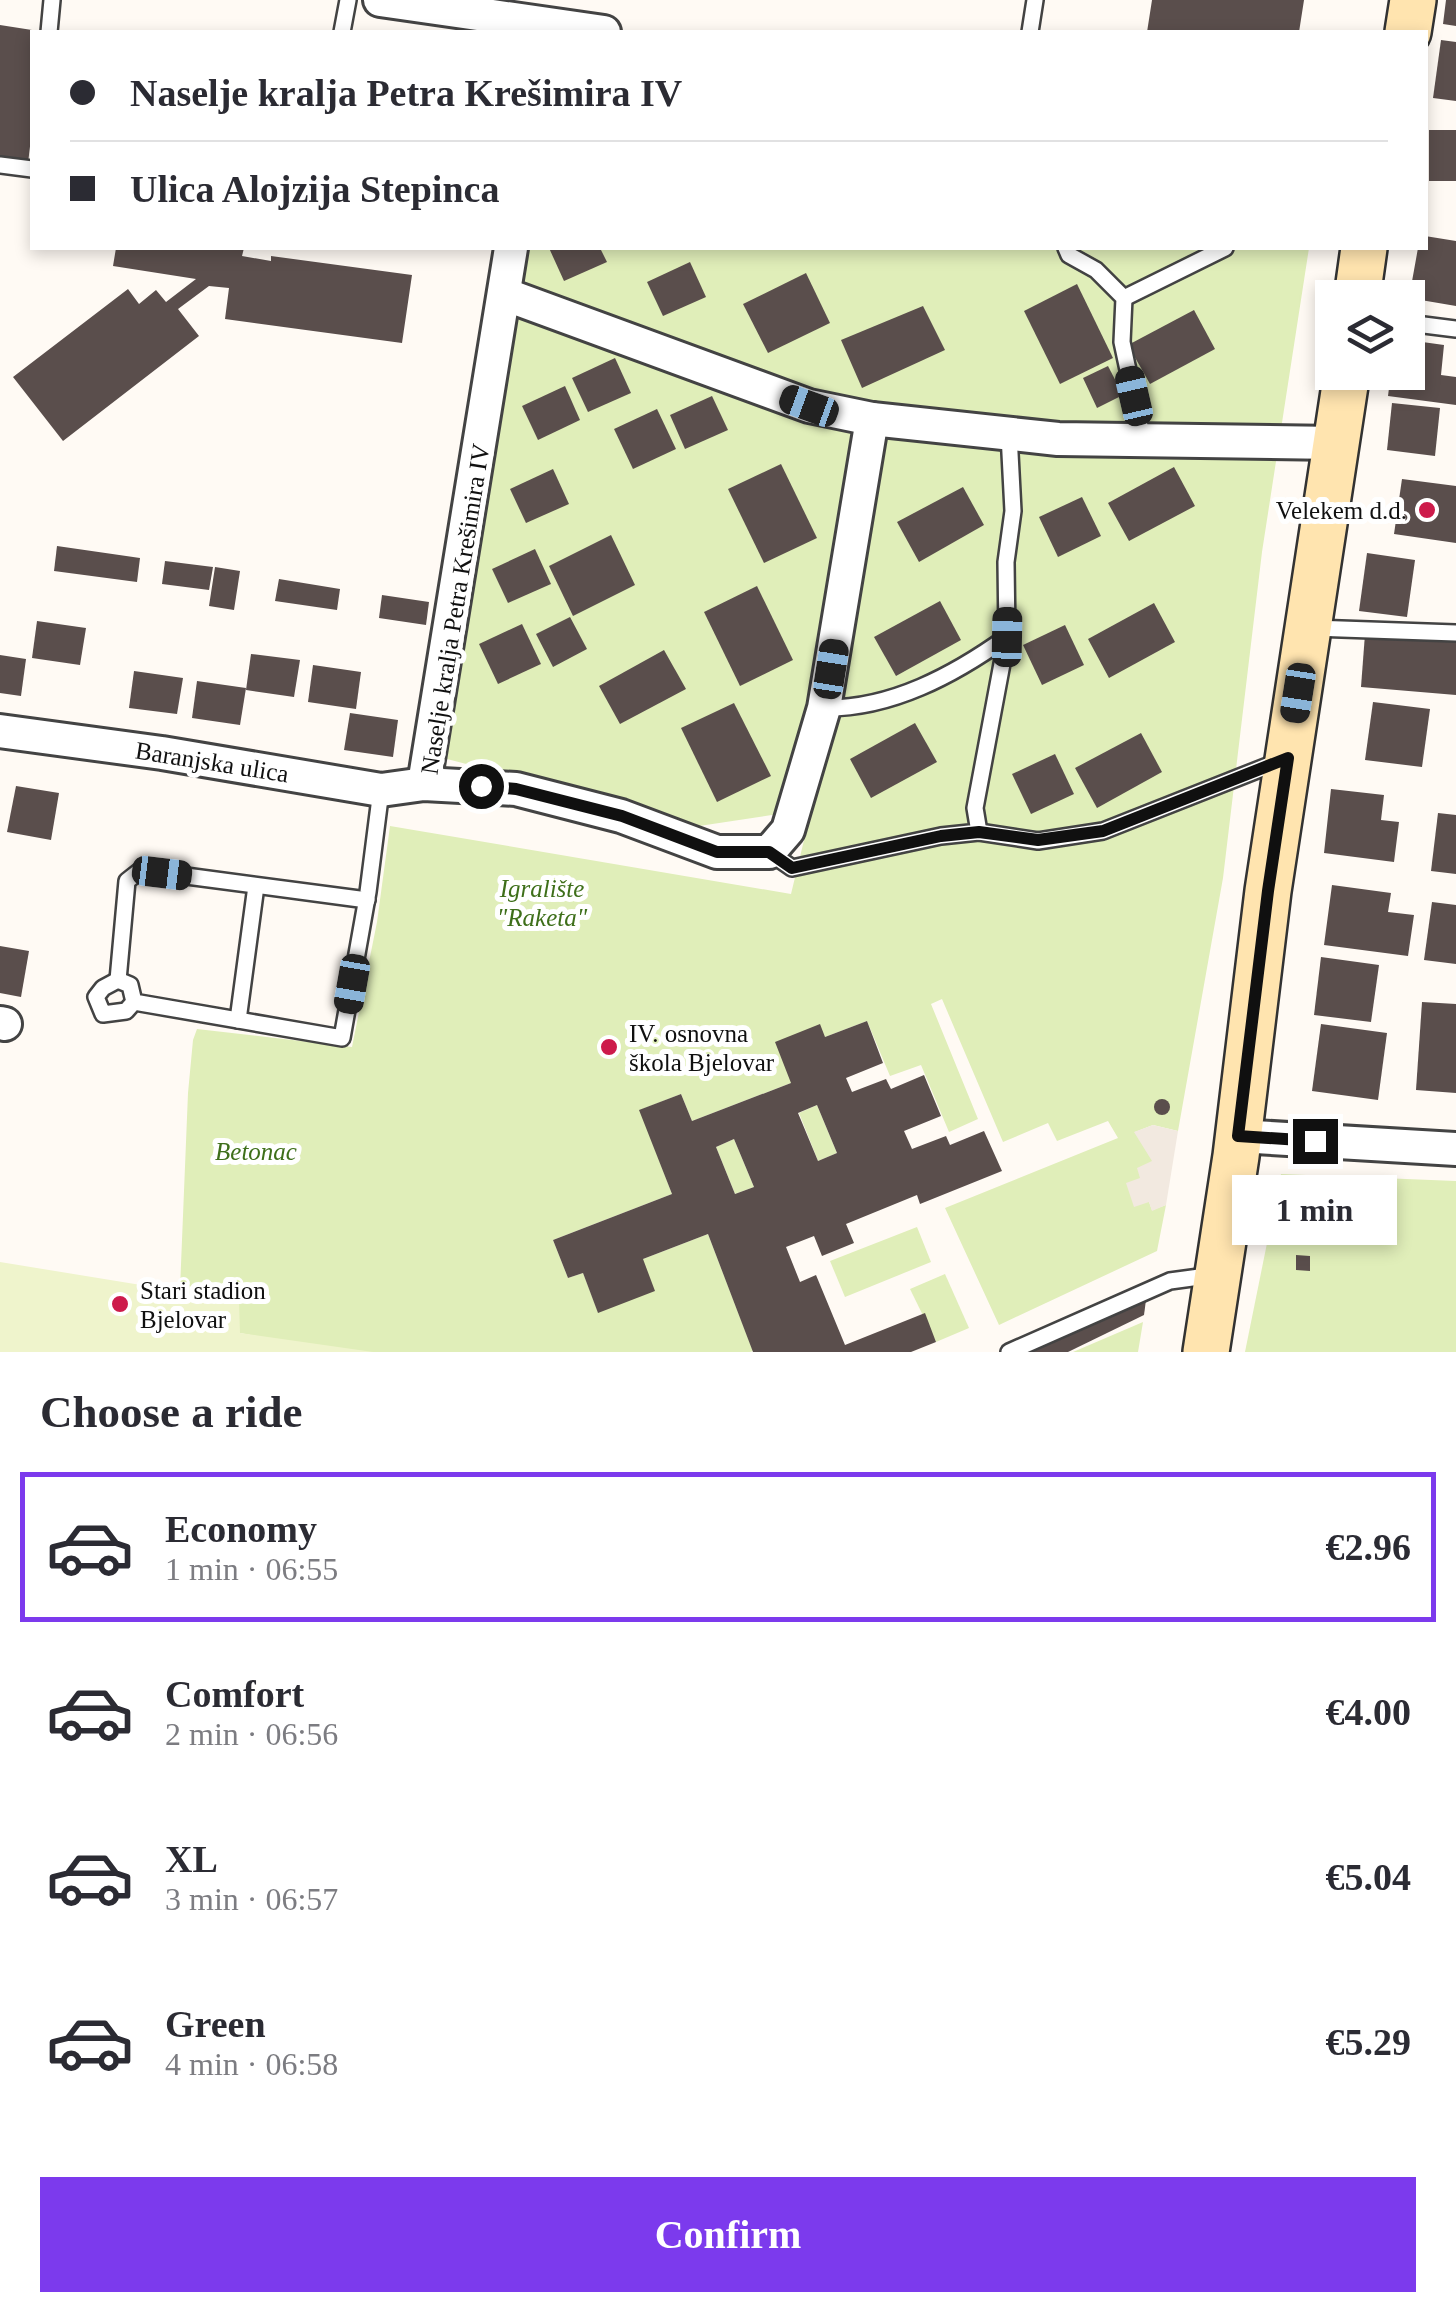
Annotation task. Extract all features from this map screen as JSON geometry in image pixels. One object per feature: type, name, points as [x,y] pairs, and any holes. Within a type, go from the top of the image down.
[{"type":"main road","points":[[1382,30],[1387,0]]},
{"type":"main road","points":[[1408,30],[1413,0]]},
{"type":"main road","points":[[1360,280],[1364,250]]},
{"type":"main road","points":[[1206,1352],[1268,891],[1344,390]]},
{"type":"street","points":[[380,0],[466,6],[544,28],[574,30]]},
{"type":"street","name":"Naselje kralja Petra Krešimira IV","points":[[512,250],[424,784],[516,789],[622,816],[717,852],[769,852]]},
{"type":"street","points":[[504,294],[809,406],[872,419],[1058,438],[1337,443]]},
{"type":"street","points":[[769,852],[788,830],[824,708],[872,419]]},
{"type":"street","name":"Baranjska ulica","points":[[0,731],[162,753],[381,790],[424,784]]},
{"type":"street","points":[[1238,1136],[1456,1149]]},
{"type":"lane","points":[[48,30],[52,0]]},
{"type":"lane","points":[[342,30],[348,0]]},
{"type":"lane","points":[[1030,30],[1035,0]]},
{"type":"lane","points":[[0,165],[30,170]]},
{"type":"lane","points":[[1067,250],[1096,270],[1124,298],[1122,342],[1143,440]]},
{"type":"lane","points":[[1124,298],[1221,250]]},
{"type":"lane","points":[[1425,325],[1456,329]]},
{"type":"lane","points":[[979,832],[975,808],[1007,637],[1006,562],[1013,511],[1009,434]]},
{"type":"lane","points":[[1308,628],[1456,633]]},
{"type":"lane","points":[[824,708],[861,708],[893,698],[942,677],[1007,637]]},
{"type":"lane","points":[[769,852],[792,868],[941,836],[979,832],[1038,840],[1103,831],[1288,758]]},
{"type":"lane","points":[[134,1002],[342,1038],[381,790]]},
{"type":"lane","points":[[118,980],[128,881],[141,870],[366,900]]},
{"type":"lane","points":[[238,1020],[256,886]]},
{"type":"lane","points":[[118,980],[96,997],[103,1014],[126,1011],[134,1002]]},
{"type":"lane","points":[[118,980],[130,986],[134,1002]]},
{"type":"lane","points":[[1009,1352],[1170,1282],[1218,1275]]},
{"type":"green space","points":[[520,250],[1309,250],[1262,552],[1223,878],[1178,1131],[1153,1125],[1135,1132],[1153,1161],[1149,1202],[1152,1210],[1166,1205],[1157,1251],[999,1325],[945,1208],[1118,1138],[1108,1121],[1057,1141],[1048,1123],[1003,1142],[942,999],[931,1004],[978,1119],[949,1132],[921,1065],[890,1076],[867,1021],[825,1037],[791,1083],[692,1121],[681,1094],[640,1110],[672,1194],[553,1240],[568,1278],[583,1273],[598,1312],[643,1259],[708,1234],[753,1351],[342,1352],[240,1333],[180,1289],[193,1040],[197,1029],[352,1047],[377,922],[390,826],[791,894],[805,836],[778,814],[666,831],[637,808],[447,759]]},
{"type":"green space","points":[[817,1105],[837,1153],[818,1161],[799,1113]]},
{"type":"green space","points":[[734,1139],[754,1187],[735,1194],[716,1147]]},
{"type":"green space","points":[[1281,1174],[1456,1181],[1456,1352],[1245,1352]]},
{"type":"green space","points":[[917,1227],[931,1262],[845,1297],[830,1261]]},
{"type":"green space","name":"Stari stadion Bjelovar","points":[[0,1262],[239,1301],[240,1333],[373,1352],[0,1352]]},
{"type":"green space","points":[[945,1274],[969,1328],[936,1342],[910,1289]]},
{"type":"green space","points":[[1143,1322],[1138,1352],[1073,1352]]},
{"type":"shaded area","points":[[1153,1125],[1178,1131],[1166,1205],[1152,1211],[1149,1202],[1134,1207],[1126,1183],[1140,1178],[1137,1168],[1152,1161],[1134,1132]]},
{"type":"building","points":[[1152,0],[1304,0],[1299,30],[1147,30]]},
{"type":"building","points":[[1446,0],[1456,0],[1456,26],[1443,24]]},
{"type":"building","points":[[0,25],[32,30],[28,163],[0,159]]},
{"type":"building","points":[[1441,40],[1456,42],[1456,101],[1433,98]]},
{"type":"building","points":[[1429,130],[1456,130],[1456,181],[1429,181]]},
{"type":"building","points":[[1428,236],[1456,241],[1456,306],[1425,301],[1425,280],[1412,280],[1418,250],[1428,250]]},
{"type":"building","points":[[116,250],[244,250],[242,256],[271,261],[271,256],[412,275],[402,343],[225,319],[229,288],[209,286],[178,309],[199,336],[63,441],[13,377],[128,289],[139,304],[156,290],[166,302],[196,279],[113,266]]},
{"type":"building","points":[[550,250],[601,250],[607,262],[564,281]]},
{"type":"building","points":[[690,262],[706,297],[663,316],[647,282]]},
{"type":"building","points":[[806,273],[830,323],[768,353],[743,304]]},
{"type":"building","points":[[1077,284],[1113,358],[1060,384],[1024,311]]},
{"type":"building","points":[[923,306],[945,350],[862,388],[841,340]]},
{"type":"building","points":[[1194,310],[1215,349],[1150,384],[1128,345]]},
{"type":"building","points":[[1425,342],[1444,345],[1441,375],[1456,377],[1456,405],[1388,396],[1389,390],[1425,390]]},
{"type":"building","points":[[615,358],[631,393],[588,412],[572,378]]},
{"type":"building","points":[[1108,366],[1123,395],[1097,408],[1083,378]]},
{"type":"building","points":[[565,386],[580,420],[538,440],[522,406]]},
{"type":"building","points":[[712,396],[728,430],[685,449],[670,415]]},
{"type":"building","points":[[1392,403],[1440,408],[1435,456],[1387,450]]},
{"type":"building","points":[[657,409],[676,449],[633,469],[614,429]]},
{"type":"building","points":[[781,464],[817,538],[764,563],[728,489]]},
{"type":"building","points":[[1174,467],[1195,506],[1129,541],[1108,503]]},
{"type":"building","points":[[553,469],[569,504],[526,523],[510,489]]},
{"type":"building","name":"Velekem d.d.","points":[[1402,479],[1456,486],[1456,543],[1394,534]]},
{"type":"building","points":[[963,487],[984,525],[919,562],[897,522]]},
{"type":"building","points":[[1082,497],[1101,536],[1058,557],[1039,517]]},
{"type":"building","points":[[611,535],[635,585],[573,616],[549,566]]},
{"type":"building","points":[[57,546],[140,558],[137,582],[54,571]]},
{"type":"building","points":[[535,549],[551,584],[508,603],[492,569]]},
{"type":"building","points":[[1367,553],[1415,560],[1407,617],[1359,611]]},
{"type":"building","points":[[165,561],[213,567],[209,590],[162,584]]},
{"type":"building","points":[[215,567],[240,571],[234,610],[209,606]]},
{"type":"building","points":[[279,579],[340,589],[337,610],[275,601]]},
{"type":"building","points":[[757,586],[793,660],[740,686],[704,612]]},
{"type":"building","points":[[382,595],[429,602],[426,625],[379,618]]},
{"type":"building","points":[[940,601],[961,640],[896,676],[874,637]]},
{"type":"building","points":[[1154,603],[1175,642],[1109,678],[1088,639]]},
{"type":"building","points":[[570,617],[587,649],[553,667],[536,634]]},
{"type":"building","points":[[37,621],[86,628],[80,665],[32,658]]},
{"type":"building","points":[[522,624],[541,664],[498,684],[479,644]]},
{"type":"building","points":[[1065,625],[1084,665],[1042,685],[1023,645]]},
{"type":"building","points":[[1365,634],[1456,641],[1456,695],[1361,687]]},
{"type":"building","points":[[664,650],[686,689],[620,724],[599,686]]},
{"type":"building","points":[[251,654],[300,660],[294,697],[246,690]]},
{"type":"building","points":[[0,655],[26,659],[21,696],[0,693]]},
{"type":"building","points":[[313,665],[361,672],[356,709],[308,702]]},
{"type":"building","points":[[134,671],[183,678],[177,714],[129,708]]},
{"type":"building","points":[[197,681],[246,688],[240,725],[192,718]]},
{"type":"building","points":[[1373,702],[1430,709],[1422,767],[1365,760]]},
{"type":"building","points":[[734,703],[771,776],[717,802],[681,728]]},
{"type":"building","points":[[350,713],[398,720],[393,757],[344,750]]},
{"type":"building","points":[[915,723],[937,762],[871,798],[850,759]]},
{"type":"building","points":[[1141,733],[1162,772],[1097,808],[1075,768]]},
{"type":"building","points":[[1055,754],[1074,794],[1031,814],[1012,774]]},
{"type":"building","points":[[16,786],[59,793],[51,840],[7,832]]},
{"type":"building","points":[[1331,789],[1384,795],[1381,820],[1399,822],[1394,862],[1324,853]]},
{"type":"building","points":[[1438,813],[1456,815],[1456,874],[1431,871]]},
{"type":"building","points":[[1332,885],[1391,893],[1388,912],[1414,915],[1408,956],[1324,945]]},
{"type":"building","points":[[1432,902],[1456,905],[1456,964],[1424,960]]},
{"type":"building","points":[[0,946],[29,951],[21,997],[0,993]]},
{"type":"building","points":[[1321,957],[1379,965],[1371,1022],[1314,1015]]},
{"type":"building","points":[[1422,1002],[1456,1004],[1456,1093],[1416,1090]]},
{"type":"building","points":[[867,1021],[883,1063],[846,1078],[852,1092],[886,1079],[891,1089],[924,1075],[941,1116],[904,1131],[912,1149],[946,1136],[950,1145],[984,1131],[1002,1171],[920,1204],[917,1195],[846,1224],[854,1243],[822,1256],[814,1236],[786,1247],[800,1282],[816,1275],[845,1345],[925,1313],[936,1342],[911,1352],[753,1352],[708,1234],[643,1259],[655,1291],[598,1313],[583,1273],[568,1278],[553,1240],[672,1194],[639,1110],[681,1094],[692,1121],[791,1083],[775,1042],[820,1024],[825,1037]],"holes":[[[817,1105],[837,1153],[818,1161],[798,1113]],[[734,1139],[754,1187],[735,1194],[716,1147]]]},
{"type":"building","points":[[1321,1024],[1387,1033],[1378,1100],[1312,1091]]},
{"type":"building","points":[[1162,1099],[1170,1107],[1162,1115],[1154,1107]]},
{"type":"building","points":[[1296,1255],[1310,1256],[1310,1271],[1296,1270]]},
{"type":"building","points":[[1146,1300],[1144,1315],[1068,1352],[1019,1352]]},
{"type":"place","name":"Velekem d.d.","points":[[1427,510]]},
{"type":"place","name":"IV. osnovna škola Bjelovar","points":[[609,1047]]},
{"type":"place","name":"Stari stadion Bjelovar","points":[[120,1304]]},
{"type":"route","points":[[481,786],[516,789],[622,816],[717,852],[769,852],[792,868],[941,836],[979,832],[1038,840],[1103,831],[1288,758],[1238,1136],[1315,1141]]},
{"type":"park label","name":"Igralište \"Raketa\"","points":[[542,902]]},
{"type":"park label","name":"Betonac","points":[[256,1151]]}]
